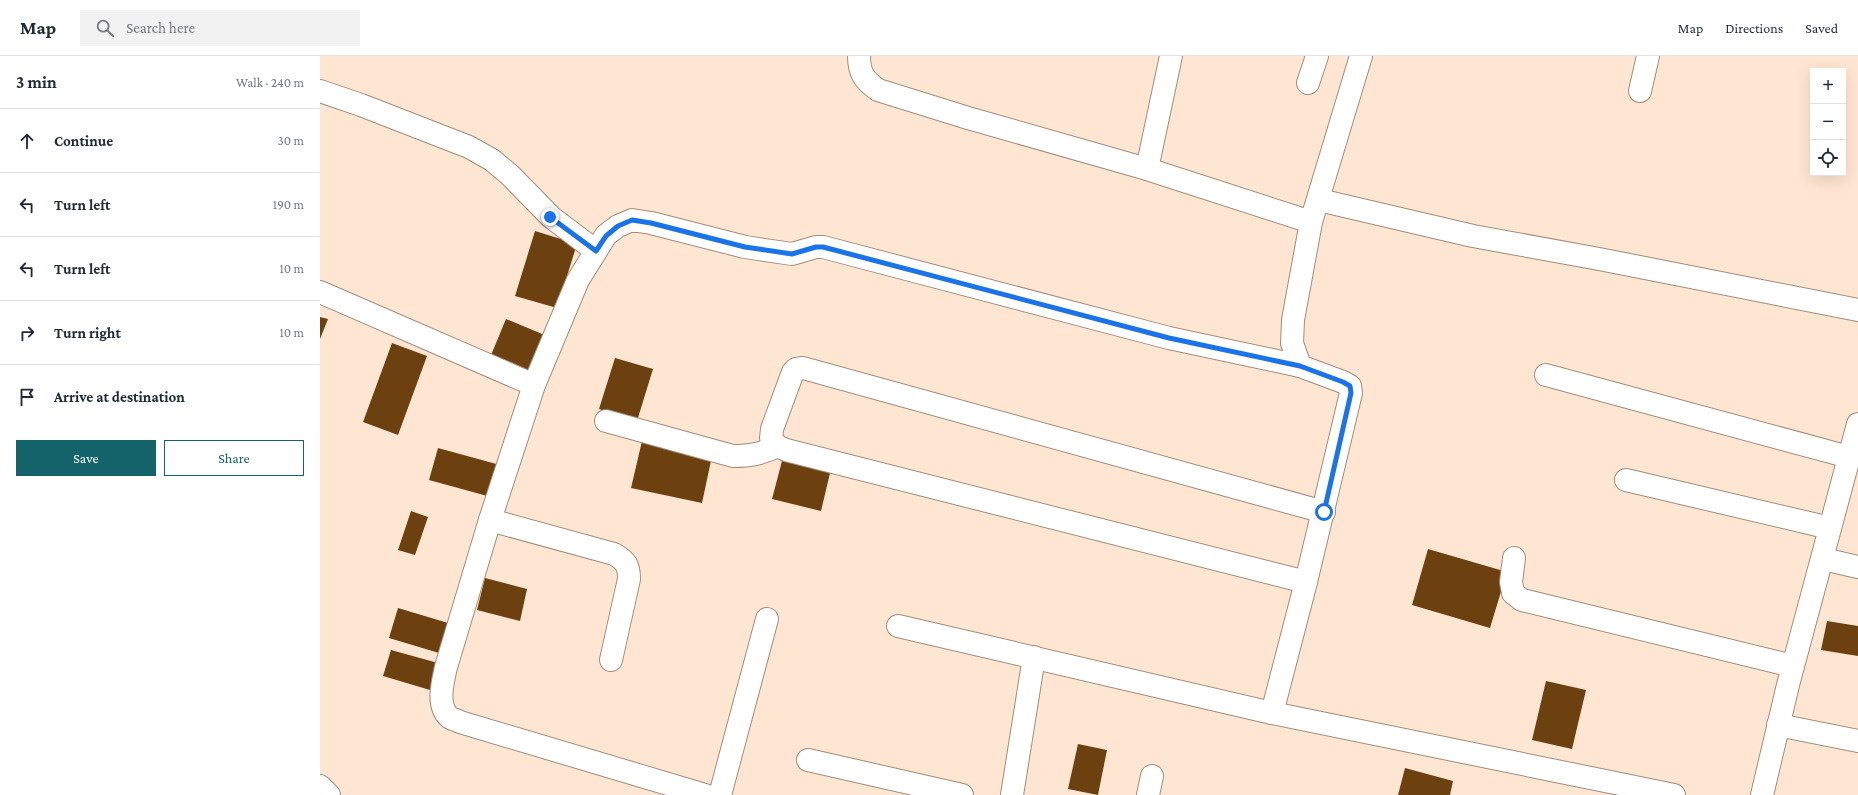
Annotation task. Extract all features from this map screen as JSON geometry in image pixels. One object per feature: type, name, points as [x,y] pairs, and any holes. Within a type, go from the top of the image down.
[{"type":"street","points":[[859,56],[859,65],[865,81],[878,90],[1147,170],[1311,222]]},
{"type":"street","points":[[1147,170],[1171,56]]},
{"type":"street","points":[[1308,83],[1317,56]]},
{"type":"street","points":[[1300,366],[1292,343],[1293,320],[1311,222],[1319,200],[1361,56]]},
{"type":"street","points":[[1640,91],[1648,56]]},
{"type":"street","points":[[320,91],[362,105],[469,147],[492,160],[510,175],[550,217],[596,251]]},
{"type":"street","points":[[1319,200],[1473,236],[1599,258],[1858,310]]},
{"type":"street","points":[[705,795],[449,717],[443,708],[442,686],[490,520],[534,386],[568,301],[586,266],[606,236],[618,226],[632,220],[651,223],[745,247],[792,254],[816,247],[823,247],[1169,338],[1300,366],[1350,386],[1351,393],[1324,512],[1272,713]]},
{"type":"street","points":[[320,292],[534,386]]},
{"type":"street","points":[[1306,582],[778,446],[771,438],[772,429],[793,372],[796,369],[803,368],[1324,512]]},
{"type":"street","points":[[1546,375],[1849,457]]},
{"type":"street","points":[[606,421],[733,456],[762,454],[778,446]]},
{"type":"street","points":[[1762,795],[1793,666],[1823,559],[1830,528],[1850,486],[1849,457],[1858,424]]},
{"type":"street","points":[[1626,480],[1830,528]]},
{"type":"street","points":[[490,520],[614,554],[624,560],[629,567],[629,579],[611,660]]},
{"type":"street","points":[[1514,558],[1511,582],[1513,593],[1522,600],[1793,666]]},
{"type":"street","points":[[1823,559],[1858,567]]},
{"type":"street","points":[[720,795],[767,619]]},
{"type":"street","points":[[898,626],[1272,713],[1674,795]]},
{"type":"street","points":[[1012,795],[1034,657]]},
{"type":"street","points":[[1778,725],[1858,741]]},
{"type":"street","points":[[808,760],[962,795]]},
{"type":"street","points":[[320,786],[329,795]]},
{"type":"building","points":[[535,231],[577,244],[557,308],[515,296]]},
{"type":"building","points":[[320,317],[328,319],[320,339]]},
{"type":"building","points":[[506,319],[547,336],[531,377],[489,360]]},
{"type":"building","points":[[392,343],[427,356],[398,435],[363,422]]},
{"type":"building","points":[[615,358],[653,369],[637,421],[599,409]]},
{"type":"building","points":[[642,441],[712,456],[702,503],[631,488]]},
{"type":"building","points":[[438,448],[500,465],[491,497],[429,480]]},
{"type":"building","points":[[783,457],[831,469],[821,511],[772,499]]},
{"type":"building","points":[[411,511],[428,517],[415,555],[398,550]]},
{"type":"building","points":[[1428,549],[1507,572],[1490,628],[1412,605]]},
{"type":"building","points":[[485,578],[527,589],[520,621],[477,610]]},
{"type":"building","points":[[398,608],[448,623],[439,653],[389,638]]},
{"type":"building","points":[[1827,621],[1858,626],[1858,656],[1821,650]]},
{"type":"building","points":[[391,650],[438,663],[430,690],[383,676]]},
{"type":"building","points":[[1546,681],[1586,690],[1572,749],[1532,740]]},
{"type":"building","points":[[1078,744],[1107,750],[1098,795],[1068,789]]},
{"type":"building","points":[[1405,768],[1453,781],[1450,795],[1398,795]]},
{"type":"route","points":[[550,217],[596,251],[606,236],[618,226],[632,220],[651,223],[745,247],[792,254],[811,250],[816,247],[823,247],[1169,338],[1300,366],[1343,382],[1350,386],[1351,393],[1324,512]]}]
